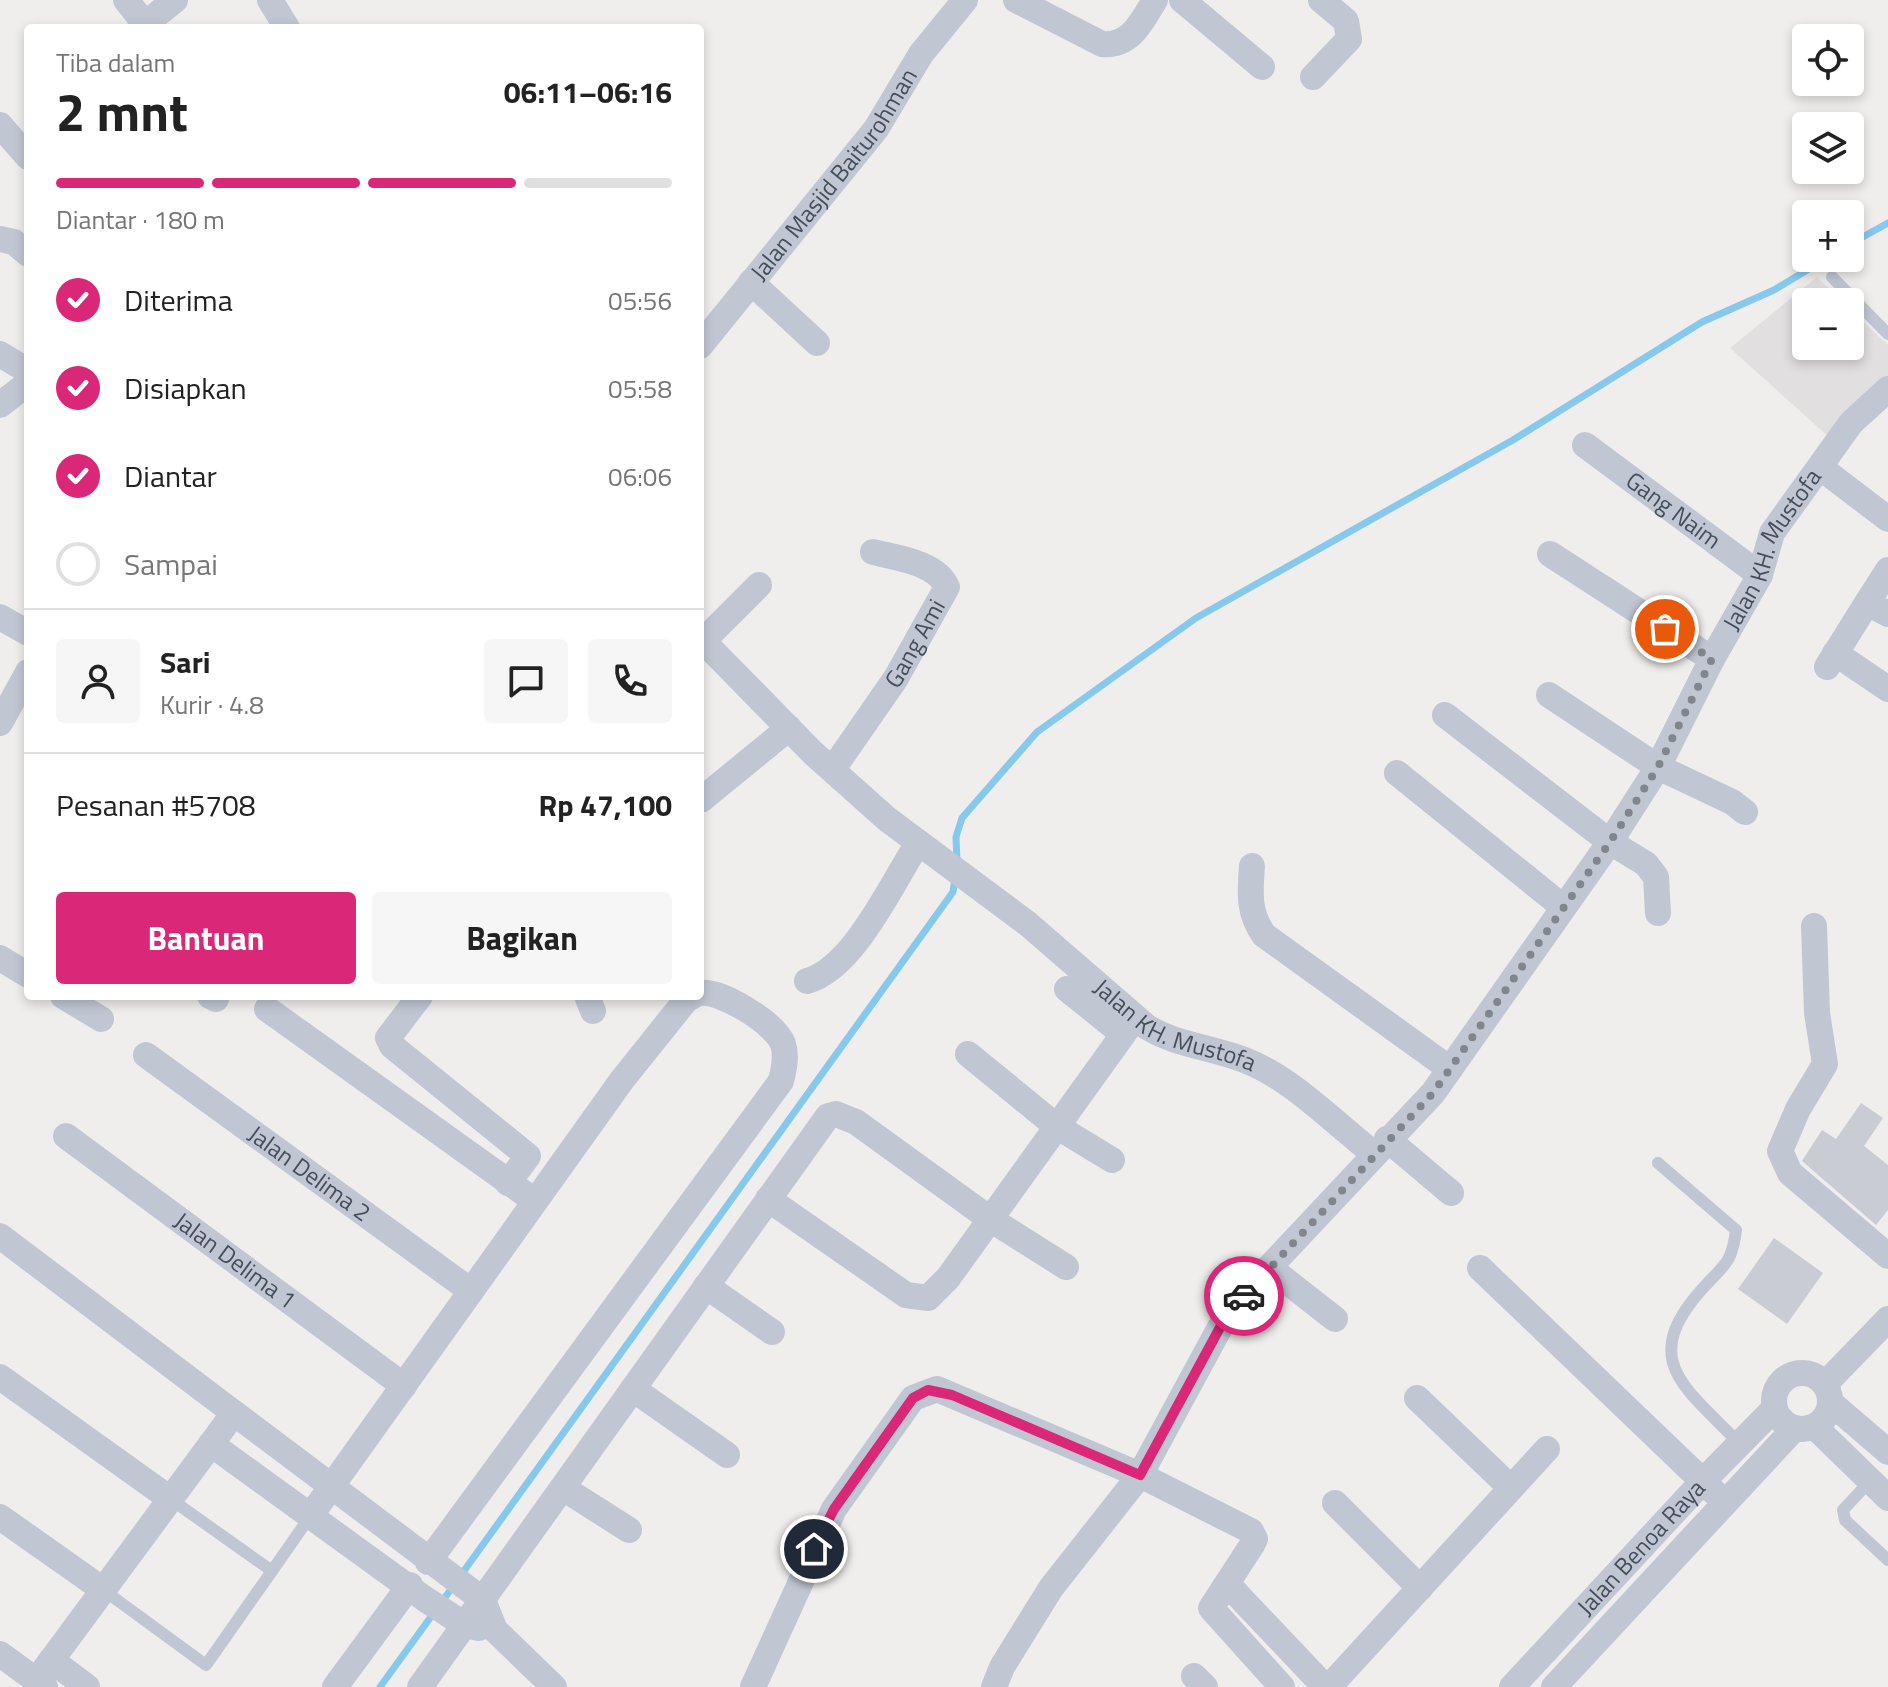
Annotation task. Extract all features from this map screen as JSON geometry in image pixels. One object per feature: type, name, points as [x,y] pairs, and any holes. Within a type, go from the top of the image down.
[{"type":"street","points":[[126,0],[141,24]]},
{"type":"street","points":[[145,24],[175,0]]},
{"type":"street","points":[[270,0],[285,24]]},
{"type":"street","name":"Jalan Masjid Baiturohman","points":[[704,341],[876,129],[921,54],[965,0]]},
{"type":"street","points":[[1016,0],[1102,44],[1115,45],[1131,36],[1155,0]]},
{"type":"street","points":[[1182,0],[1262,67]]},
{"type":"street","points":[[1313,77],[1349,39],[1346,21],[1321,0]]},
{"type":"street","points":[[0,125],[24,152]]},
{"type":"street","points":[[0,239],[14,242],[24,251]]},
{"type":"street","points":[[751,282],[817,343]]},
{"type":"street","points":[[0,354],[24,369]]},
{"type":"street","points":[[0,405],[24,386]]},
{"type":"street","name":"Jalan KH. Mustofa","points":[[994,1687],[1002,1667],[1051,1588],[1140,1475],[1230,1309],[1271,1269],[1380,1146],[1433,1093],[1610,842],[1658,767],[1712,659],[1760,575],[1772,533],[1851,423],[1888,389]]},
{"type":"street","name":"Gang Naim","points":[[1585,445],[1760,575]]},
{"type":"street","points":[[1821,468],[1888,519]]},
{"type":"street","name":"Gang Ami","points":[[833,769],[896,678],[947,587],[933,572],[915,563],[873,552]]},
{"type":"street","points":[[1550,554],[1712,659]]},
{"type":"street","points":[[1888,570],[1877,608],[1831,660],[1888,689]]},
{"type":"street","points":[[704,637],[759,585]]},
{"type":"street","points":[[0,617],[24,631]]},
{"type":"street","points":[[704,641],[789,728],[918,843],[844,959],[825,975],[807,981]]},
{"type":"street","points":[[1549,695],[1658,767],[1732,802],[1745,812]]},
{"type":"street","points":[[0,723],[21,704]]},
{"type":"street","points":[[1445,715],[1610,842],[1646,864],[1656,877],[1658,913]]},
{"type":"street","points":[[704,798],[789,728]]},
{"type":"street","points":[[1397,773],[1563,907]]},
{"type":"street","name":"Jalan KH. Mustofa","points":[[918,843],[1028,924],[1129,1026],[1237,1057],[1263,1069],[1380,1146]]},
{"type":"street","points":[[1252,866],[1250,904],[1253,919],[1264,935],[1450,1069]]},
{"type":"street","points":[[1814,926],[1817,1013],[1825,1064],[1798,1109],[1780,1151],[1790,1173],[1888,1256]]},
{"type":"street","points":[[0,958],[24,973]]},
{"type":"street","points":[[768,1199],[906,1295],[918,1300],[934,1294],[1129,1026],[1067,989]]},
{"type":"street","points":[[437,1568],[781,1081],[785,1062],[783,1043],[771,1027],[716,993],[704,992]]},
{"type":"street","points":[[70,1000],[101,1019]]},
{"type":"street","points":[[417,1000],[391,1030],[388,1038],[392,1046],[528,1156],[508,1183]]},
{"type":"street","points":[[311,1515],[622,1080],[686,1000]]},
{"type":"street","points":[[267,1009],[535,1201]]},
{"type":"street","points":[[968,1054],[1056,1126],[1112,1160]]},
{"type":"street","name":"Jalan Delima 2","points":[[146,1055],[471,1291]]},
{"type":"street","points":[[420,1687],[478,1596],[563,1488],[821,1121],[836,1114],[856,1122],[990,1219],[1066,1267]]},
{"type":"street","name":"Jalan Delima 1","points":[[66,1136],[404,1386]]},
{"type":"street","points":[[1380,1146],[1451,1193]]},
{"type":"street","points":[[0,1236],[330,1488],[478,1596],[495,1630],[554,1687]]},
{"type":"street","points":[[1480,1268],[1725,1502]]},
{"type":"street","points":[[1271,1269],[1335,1319]]},
{"type":"street","points":[[706,1286],[772,1332]]},
{"type":"street","points":[[1828,1394],[1888,1319]]},
{"type":"street","name":"Jalan Benoa Raya","points":[[1512,1687],[1774,1409],[1775,1390],[1789,1376],[1809,1373],[1888,1452]]},
{"type":"street","points":[[0,1377],[169,1498]]},
{"type":"street","points":[[633,1389],[727,1455]]},
{"type":"street","points":[[753,1687],[834,1509],[920,1392],[937,1389],[1140,1475],[1222,1514],[1254,1535],[1211,1608],[1282,1687]]},
{"type":"street","name":"Jalan Benoa Raya","points":[[1554,1687],[1725,1502],[1804,1428],[1828,1413],[1828,1394]]},
{"type":"street","points":[[1417,1398],[1511,1488]]},
{"type":"street","points":[[1774,1409],[1779,1418],[1804,1428],[1879,1490]]},
{"type":"street","points":[[44,1676],[102,1589],[234,1413]]},
{"type":"street","points":[[211,1444],[461,1622],[495,1630]]},
{"type":"street","points":[[1234,1591],[1327,1687],[1547,1449]]},
{"type":"street","points":[[563,1488],[629,1530]]},
{"type":"street","points":[[1335,1503],[1420,1588]]},
{"type":"street","points":[[0,1517],[102,1589]]},
{"type":"street","points":[[363,1553],[361,1541],[370,1527],[385,1529]]},
{"type":"street","points":[[335,1687],[418,1592]]},
{"type":"street","points":[[1560,1635],[1580,1657]]},
{"type":"street","points":[[0,1654],[44,1676],[87,1687]]},
{"type":"lane","points":[[1832,277],[1888,334]]},
{"type":"lane","points":[[1658,1163],[1736,1230],[1733,1256],[1686,1307],[1669,1341],[1670,1362],[1684,1383],[1739,1443]]},
{"type":"lane","points":[[1879,1490],[1848,1502],[1843,1510],[1845,1520],[1888,1560]]},
{"type":"lane","points":[[169,1498],[272,1571]]},
{"type":"lane","points":[[102,1589],[206,1665],[311,1515]]},
{"type":"shaded area","points":[[1817,277],[1828,288],[1804,288]]},
{"type":"shaded area","points":[[1792,297],[1792,360],[1864,360],[1864,322],[1888,345],[1888,383],[1831,439],[1730,348]]},
{"type":"building","points":[[1861,1103],[1883,1118],[1864,1146],[1888,1165],[1888,1210],[1876,1225],[1802,1161],[1822,1130],[1836,1139]]},
{"type":"building","points":[[1774,1238],[1823,1273],[1787,1324],[1738,1289]]},
{"type":"waterway","points":[[1864,236],[1888,223]]},
{"type":"waterway","points":[[957,862],[956,837],[962,818],[1037,732],[1196,618],[1513,440],[1702,322],[1774,290],[1804,272]]},
{"type":"waterway","points":[[461,1575],[953,892],[955,878]]},
{"type":"waterway","points":[[380,1687],[454,1585]]},
{"type":"way so far","points":[[1244,1296],[1380,1146],[1433,1093],[1610,842],[1658,767],[1712,659],[1665,629]]},
{"type":"route","points":[[814,1549],[834,1509],[913,1398],[928,1390],[937,1389],[952,1395],[1076,1451],[1140,1475],[1230,1309],[1244,1296]]}]
